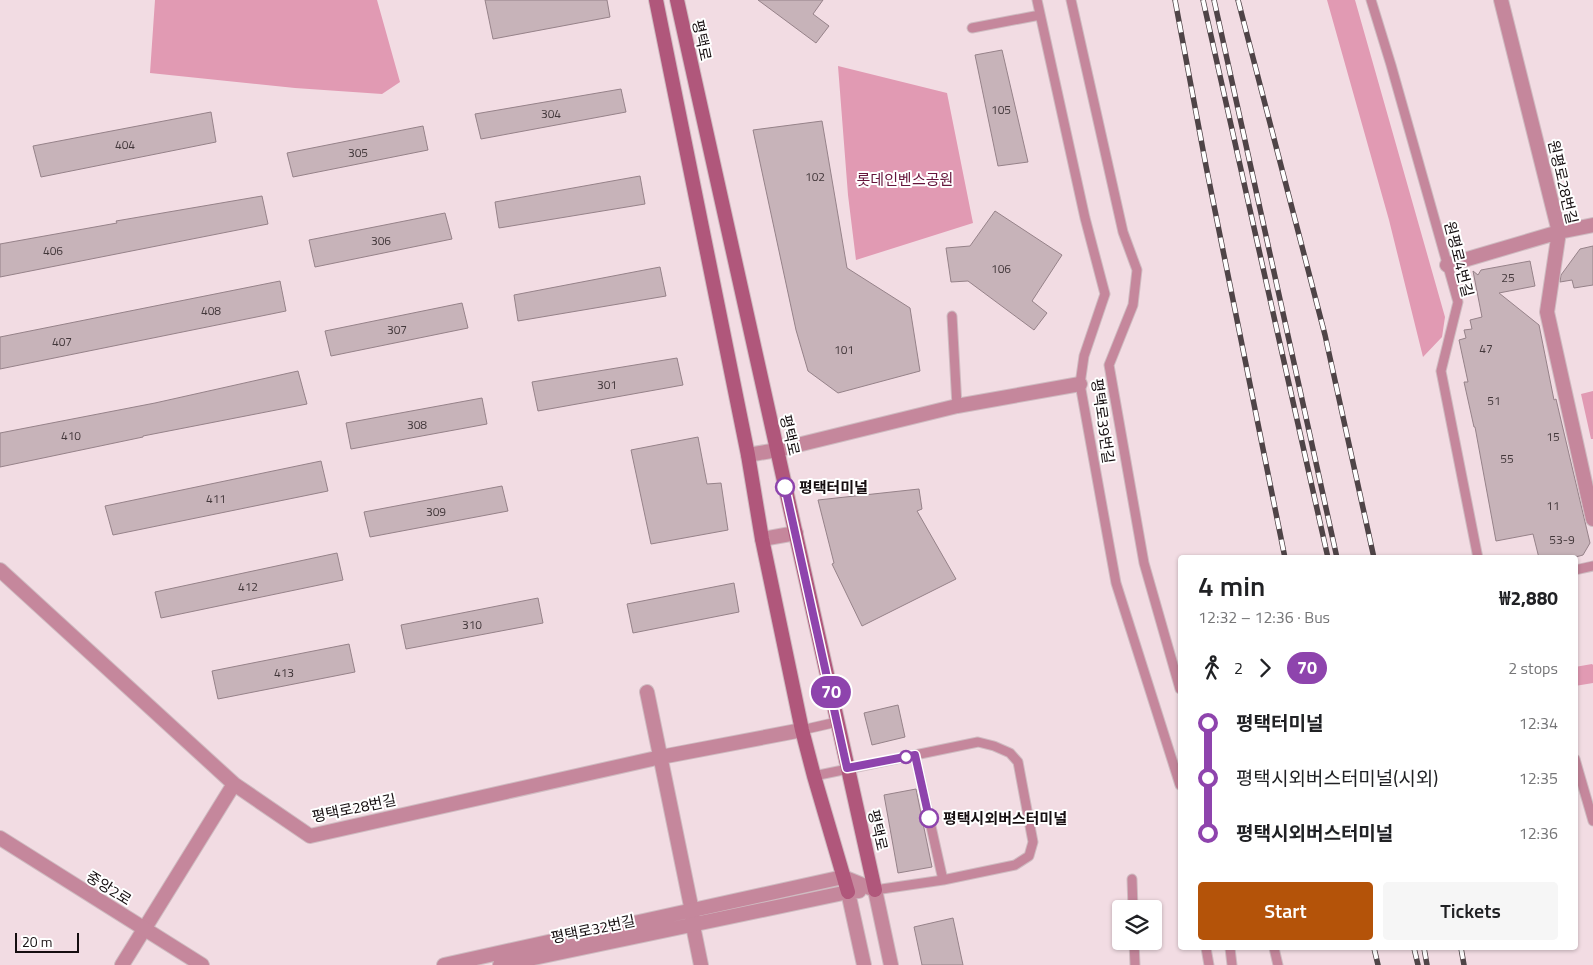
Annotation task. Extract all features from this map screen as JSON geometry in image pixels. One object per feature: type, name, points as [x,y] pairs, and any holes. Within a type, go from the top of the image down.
[{"type":"main road","points":[[656,0],[748,455],[762,539],[802,730],[848,892]]},
{"type":"main road","name":"평택로","points":[[677,0],[875,890]]},
{"type":"street","name":"원평로28번길","points":[[1501,0],[1559,232],[1547,312],[1593,519]]},
{"type":"street","points":[[1448,265],[1559,232],[1593,226]]},
{"type":"street","points":[[748,455],[777,450],[957,406],[1080,384]]},
{"type":"street","points":[[762,539],[796,533]]},
{"type":"street","name":"평택로28번길","points":[[0,570],[234,784],[310,836],[661,756],[802,730]]},
{"type":"street","points":[[647,692],[692,911],[701,965]]},
{"type":"street","points":[[122,965],[234,784]]},
{"type":"street","name":"중앙2로","points":[[0,838],[202,965]]},
{"type":"street","points":[[444,965],[843,877],[875,890]]},
{"type":"street","name":"평택로32번길","points":[[500,965],[848,892],[875,890]]},
{"type":"street","name":"평택로","points":[[875,890],[891,965]]},
{"type":"street","points":[[848,892],[864,965]]},
{"type":"lane","name":"평택로39번길","points":[[1037,0],[1085,218],[1105,294],[1084,356],[1080,384],[1116,583],[1178,779]]},
{"type":"lane","points":[[1071,0],[1123,232],[1137,270],[1133,305],[1109,364],[1144,563],[1178,682]]},
{"type":"lane","name":"원평로4번길","points":[[1370,0],[1391,65],[1458,302],[1441,371],[1477,555]]},
{"type":"lane","points":[[972,28],[1040,15]]},
{"type":"lane","points":[[952,316],[957,406]]},
{"type":"lane","points":[[1578,569],[1593,566]]},
{"type":"lane","points":[[802,730],[837,722]]},
{"type":"lane","points":[[814,776],[978,742],[1010,753],[1018,762],[1033,842],[1029,856],[1015,865],[943,880],[875,890]]},
{"type":"lane","points":[[915,755],[943,880]]},
{"type":"lane","points":[[1578,769],[1593,821]]},
{"type":"lane","points":[[1132,879],[1133,900]]},
{"type":"lane","points":[[1134,950],[1135,965]]},
{"type":"lane","points":[[1206,950],[1209,965]]},
{"type":"lane","points":[[1230,950],[1232,965]]},
{"type":"lane","points":[[1274,950],[1278,965]]},
{"type":"green space","points":[[155,0],[377,0],[400,82],[382,94],[295,88],[150,73]]},
{"type":"green space","points":[[1327,0],[1355,0],[1445,317],[1442,337],[1423,357],[1389,220]]},
{"type":"green space","name":"롯데인벤스공원","points":[[838,66],[947,93],[973,223],[856,260],[848,195]]},
{"type":"green space","points":[[1593,391],[1593,439],[1591,439],[1581,394]]},
{"type":"green space","points":[[1593,665],[1593,683],[1578,686],[1578,666]]},
{"type":"building","points":[[485,0],[607,0],[610,17],[493,39]]},
{"type":"building","points":[[758,0],[823,0],[813,14],[829,26],[816,43]]},
{"type":"building","points":[[1002,50],[1028,162],[998,166],[975,55]]},
{"type":"building","points":[[621,89],[626,112],[481,139],[475,114]]},
{"type":"building","points":[[211,112],[216,142],[41,177],[33,146]]},
{"type":"building","points":[[822,121],[847,268],[910,308],[920,371],[838,393],[808,371],[796,330],[753,130]]},
{"type":"building","points":[[423,126],[428,150],[293,177],[287,153]]},
{"type":"building","points":[[640,176],[645,204],[499,228],[495,202]]},
{"type":"building","points":[[262,196],[268,224],[0,277],[0,244],[117,223],[116,221]]},
{"type":"building","points":[[995,211],[1062,255],[1032,301],[1047,313],[1034,330],[968,281],[951,282],[946,248],[970,246]]},
{"type":"building","points":[[445,213],[452,239],[315,267],[309,240]]},
{"type":"building","points":[[1593,246],[1593,285],[1574,288],[1572,280],[1560,282],[1561,275],[1580,249]]},
{"type":"building","points":[[1530,261],[1535,286],[1499,293],[1539,325],[1554,400],[1556,399],[1590,543],[1583,555],[1538,555],[1533,534],[1496,541],[1475,427],[1464,382],[1468,382],[1459,340],[1466,338],[1464,330],[1472,329],[1470,320],[1482,317],[1473,271],[1478,275],[1481,270]]},
{"type":"building","points":[[660,267],[666,296],[518,321],[514,295]]},
{"type":"building","points":[[280,281],[286,311],[0,369],[0,337]]},
{"type":"building","points":[[462,303],[468,328],[331,356],[325,331]]},
{"type":"building","points":[[677,358],[683,385],[538,411],[532,382]]},
{"type":"building","points":[[298,371],[307,404],[143,436],[0,467],[0,433],[155,403]]},
{"type":"building","points":[[482,398],[487,424],[351,449],[346,423]]},
{"type":"building","points":[[698,437],[707,484],[721,483],[728,530],[651,544],[631,450]]},
{"type":"building","points":[[321,461],[328,491],[113,535],[105,506]]},
{"type":"building","points":[[502,486],[508,511],[370,537],[364,512]]},
{"type":"building","points":[[919,489],[922,509],[917,511],[956,579],[862,626],[832,564],[834,563],[818,500]]},
{"type":"building","points":[[337,553],[343,580],[161,618],[155,592]]},
{"type":"building","points":[[734,583],[739,612],[633,633],[627,604]]},
{"type":"building","points":[[538,598],[543,623],[406,649],[401,625]]},
{"type":"building","points":[[349,644],[355,672],[218,699],[212,671]]},
{"type":"building","points":[[898,705],[905,737],[872,745],[864,713]]},
{"type":"building","name":"평택시외버스터미널","points":[[916,789],[932,867],[898,873],[884,795]]},
{"type":"building","points":[[953,918],[963,965],[922,965],[914,927]]},
{"type":"railway","points":[[1175,0],[1206,166],[1284,555]]},
{"type":"railway","points":[[1203,0],[1327,555]]},
{"type":"railway","points":[[1214,0],[1336,555]]},
{"type":"railway","points":[[1238,0],[1325,335],[1373,555]]},
{"type":"railway","points":[[1374,950],[1378,965]]},
{"type":"railway","points":[[1414,950],[1418,965]]},
{"type":"railway","points":[[1424,950],[1427,965]]},
{"type":"railway","points":[[1461,950],[1464,965]]},
{"type":"bus line","name":"70","points":[[785,487],[847,768],[915,755],[929,818]]},
{"type":"place","name":"평택터미널","points":[[785,487]]},
{"type":"place","name":"평택시외버스터미널","points":[[929,818]]}]
